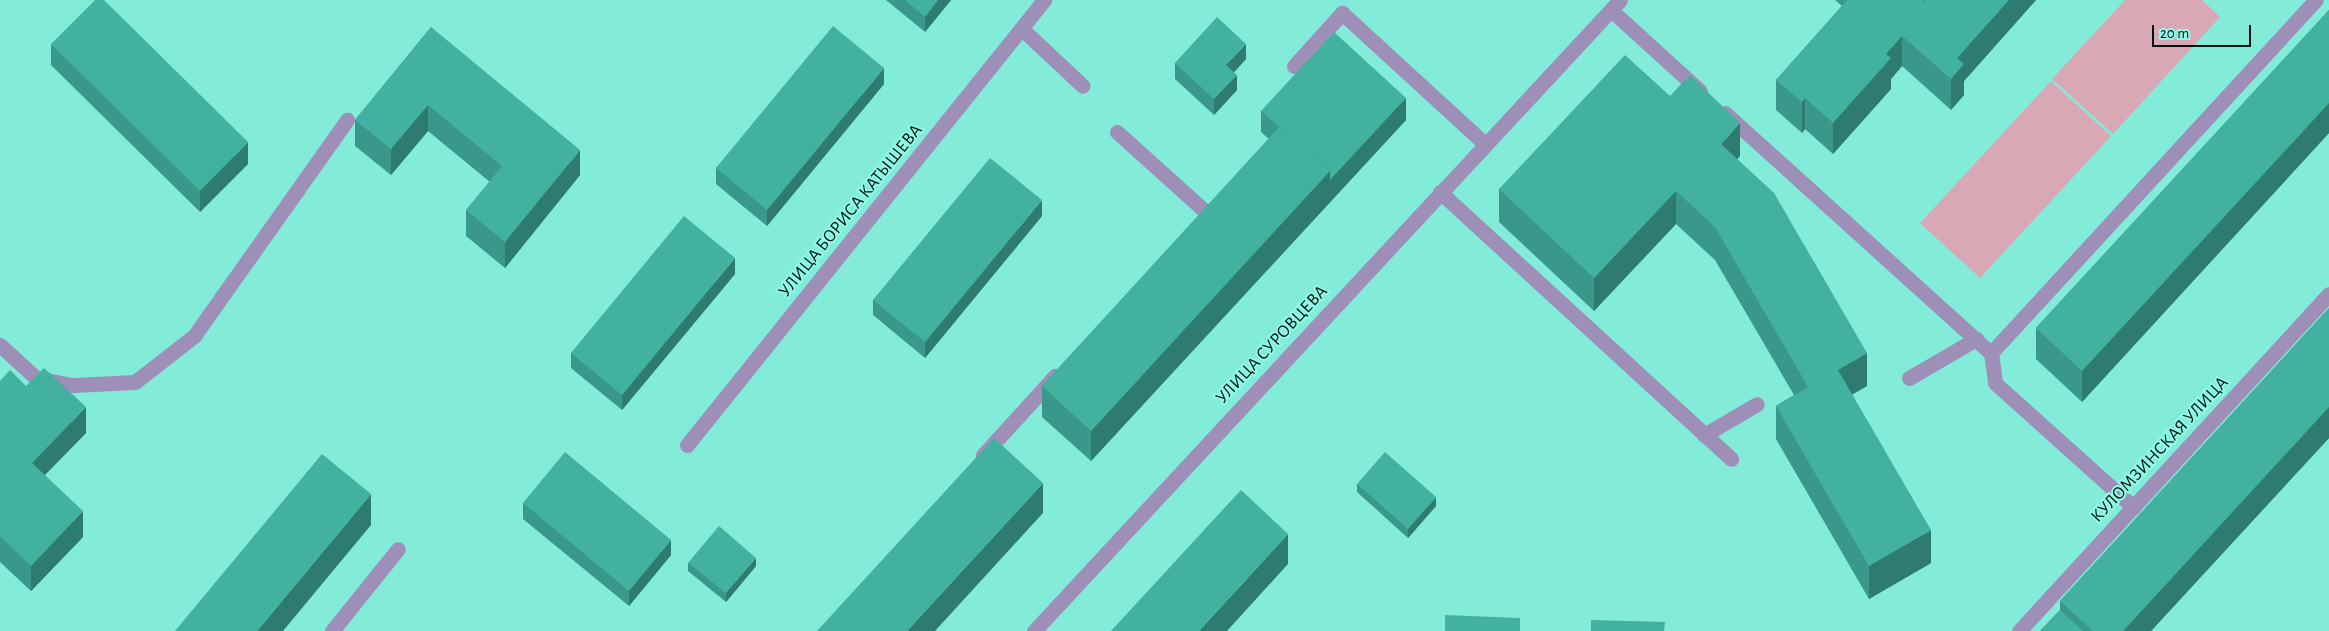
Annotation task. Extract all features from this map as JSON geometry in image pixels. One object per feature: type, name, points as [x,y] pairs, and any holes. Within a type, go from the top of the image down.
[{"type":"street","name":"УЛИЦА БОРИСА КАТЫШЕВА","points":[[687,445],[1044,0]]},
{"type":"street","points":[[1991,353],[2316,0]]},
{"type":"street","points":[[1615,5],[1991,353],[1995,383],[2133,507]]},
{"type":"street","name":"УЛИЦА СУРОВЦЕВА","points":[[1034,631],[1538,85],[1615,5]]},
{"type":"street","points":[[1294,66],[1342,13],[1484,144]]},
{"type":"street","points":[[1022,29],[1083,86]]},
{"type":"street","points":[[0,345],[36,378],[73,385],[135,382],[194,336],[347,120]]},
{"type":"street","points":[[1118,132],[1206,212]]},
{"type":"street","points":[[1440,192],[1731,459]]},
{"type":"street","points":[[1192,227],[1219,198]]},
{"type":"street","name":"КУЛОМЗИНСКАЯ УЛИЦА","points":[[2019,631],[2329,294]]},
{"type":"street","points":[[1908,378],[1976,339]]},
{"type":"street","points":[[969,470],[1064,367]]},
{"type":"street","points":[[1704,435],[1757,404]]},
{"type":"street","points":[[332,631],[398,549]]},
{"type":"shaded area","points":[[2125,0],[2202,0],[2220,17],[2113,134],[2052,79]]},
{"type":"shaded area","points":[[2051,81],[2111,136],[1980,278],[1920,223]]},
{"type":"building","points":[[95,0],[104,0],[248,142],[200,191],[51,44]]},
{"type":"building","points":[[905,0],[938,0],[925,17]]},
{"type":"building","points":[[1847,0],[1922,0],[1923,2],[1925,0],[2009,0],[1957,58],[1964,64],[1951,79],[1902,36],[1886,54],[1891,58],[1833,123],[1805,98],[1802,102],[1776,80]]},
{"type":"building","points":[[2329,10],[2329,103],[2082,371],[2036,328]]},
{"type":"building","points":[[1217,17],[1246,44],[1226,65],[1237,75],[1214,99],[1175,63]]},
{"type":"building","points":[[833,26],[884,68],[767,210],[716,168]]},
{"type":"building","points":[[431,27],[580,150],[505,242],[466,210],[502,166],[428,105],[391,149],[355,120]]},
{"type":"building","points":[[1334,32],[1406,98],[1330,180],[1330,171],[1261,111]]},
{"type":"building","points":[[1625,55],[1670,96],[1690,75],[1740,123],[1721,144],[1774,193],[1867,353],[1838,370],[1931,530],[1869,566],[1776,406],[1808,387],[1715,227],[1676,191],[1594,278],[1499,189]]},
{"type":"building","points":[[1280,126],[1330,171],[1091,431],[1042,386]]},
{"type":"building","points":[[990,158],[1042,200],[925,342],[873,300]]},
{"type":"building","points":[[684,216],[735,258],[622,395],[571,353]]},
{"type":"building","points":[[2329,308],[2329,407],[2123,631],[2093,631],[2060,601]]},
{"type":"building","points":[[44,368],[86,407],[32,463],[83,511],[31,566],[0,536],[0,381],[10,370],[26,386]]},
{"type":"building","points":[[994,438],[1043,483],[907,631],[817,631]]},
{"type":"building","points":[[565,452],[671,540],[629,591],[523,503]]},
{"type":"building","points":[[1385,452],[1436,497],[1408,529],[1357,484]]},
{"type":"building","points":[[322,454],[371,494],[257,631],[175,631]]},
{"type":"building","points":[[1241,490],[1288,534],[1199,631],[1111,631]]},
{"type":"building","points":[[719,526],[756,558],[726,593],[688,563]]},
{"type":"building","points":[[2060,610],[2083,631],[2040,631]]},
{"type":"building","points":[[1445,615],[1520,618],[1520,631],[1445,631]]},
{"type":"building","points":[[1591,620],[1665,622],[1664,631],[1591,631]]}]
